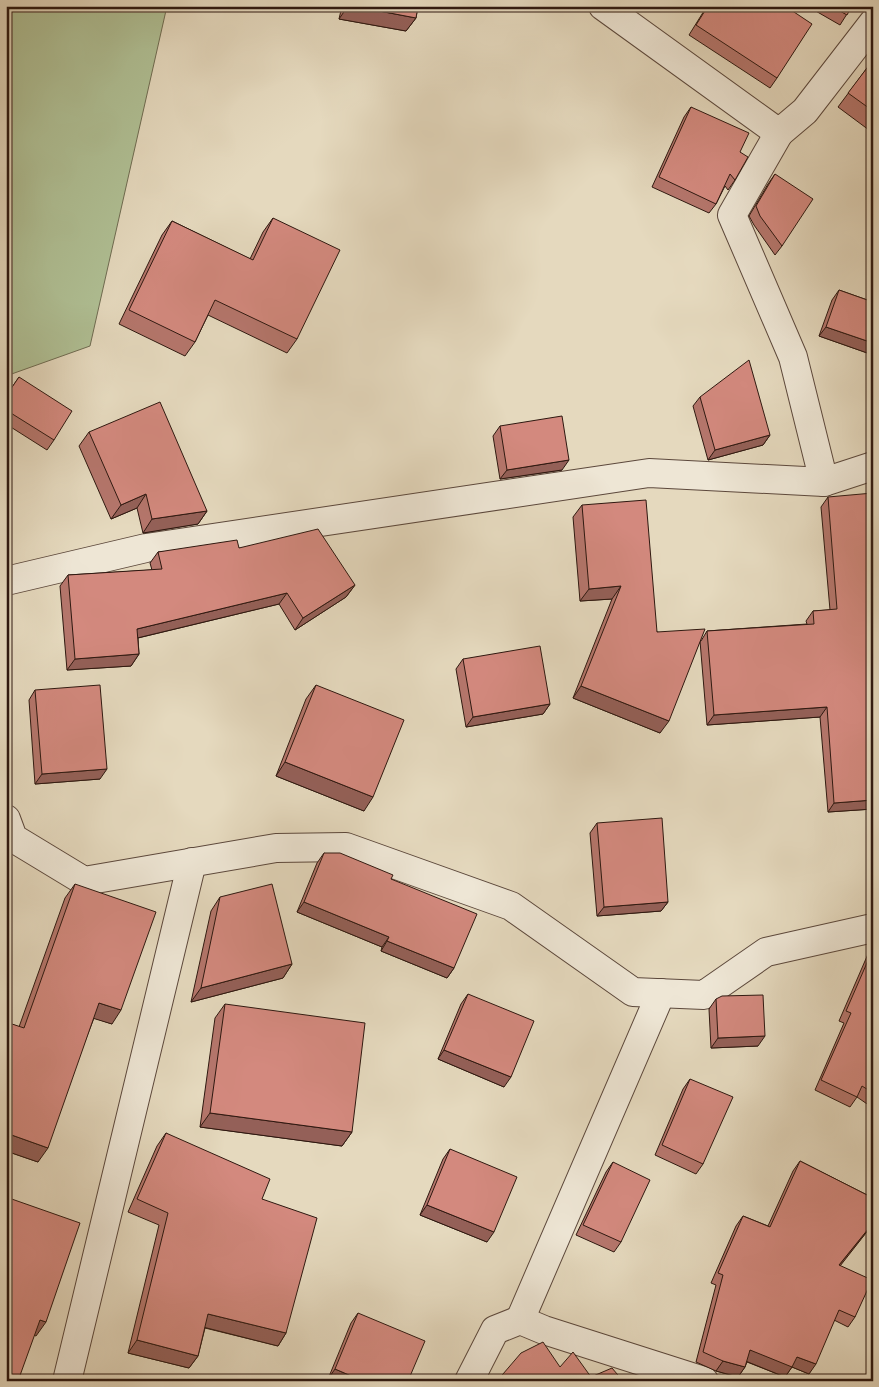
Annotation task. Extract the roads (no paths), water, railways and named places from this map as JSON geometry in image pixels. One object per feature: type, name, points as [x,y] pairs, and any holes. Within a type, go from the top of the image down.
[{"type":"street","points":[[603,6],[779,133]]},
{"type":"street","points":[[824,482],[793,357],[732,215],[779,133],[805,111],[873,23]]},
{"type":"street","points":[[6,581],[146,548],[649,473],[824,482],[873,466]]},
{"type":"street","points":[[6,819],[13,838],[84,881],[276,848],[346,847],[511,906],[633,992],[704,994],[766,952],[873,928]]},
{"type":"street","points":[[67,1381],[192,862]]},
{"type":"street","points":[[520,1320],[661,993]]},
{"type":"street","points":[[469,1381],[495,1330],[520,1320],[544,1330],[704,1381]]}]
